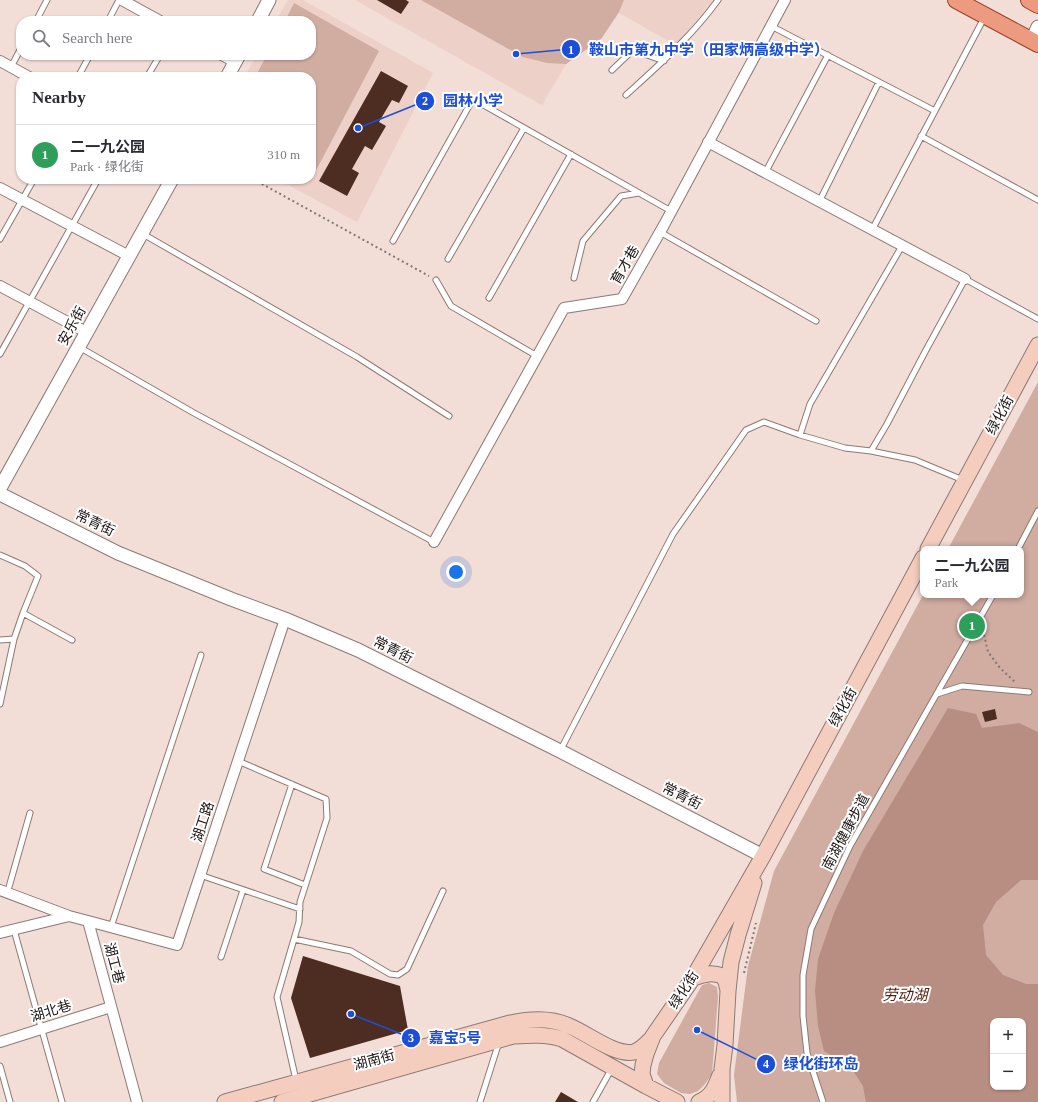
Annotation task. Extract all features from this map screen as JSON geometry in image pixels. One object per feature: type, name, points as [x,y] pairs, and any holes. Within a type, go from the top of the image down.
[{"type":"main road","points":[[956,0],[985,16],[1036,37]]},
{"type":"main road","points":[[1029,0],[1038,5]]},
{"type":"main road","name":"绿化街","points":[[930,546],[1038,345]]},
{"type":"main road","name":"绿化街","points":[[646,1086],[642,1074],[643,1065],[653,1036],[693,978],[763,856],[920,564]]},
{"type":"main road","name":"绿化街","points":[[723,1102],[722,1069],[731,962],[763,856]]},
{"type":"main road","points":[[693,978],[707,973],[723,976],[728,991]]},
{"type":"main road","name":"湖南街","points":[[225,1102],[527,1019],[543,1019],[567,1024],[616,1050],[626,1052],[636,1052],[653,1036]]},
{"type":"main road","name":"湖南街","points":[[282,1102],[513,1036],[542,1035],[562,1039],[677,1102]]},
{"type":"main road","points":[[699,1102],[706,1099],[715,1088],[722,1069]]},
{"type":"street","points":[[121,0],[151,16]]},
{"type":"street","points":[[261,16],[269,0]]},
{"type":"street","name":"育才巷","points":[[434,542],[564,308],[622,299],[660,232],[785,0]]},
{"type":"street","points":[[230,72],[236,60]]},
{"type":"street","points":[[0,61],[19,72]]},
{"type":"street","points":[[708,142],[965,280]]},
{"type":"street","name":"安乐街","points":[[0,488],[169,184]]},
{"type":"street","points":[[0,188],[129,256]]},
{"type":"street","points":[[0,286],[86,332]]},
{"type":"street","name":"常青街","points":[[0,494],[118,553],[231,599],[285,619],[358,650],[560,751],[763,856]]},
{"type":"street","name":"湖工路","points":[[88,921],[177,945],[285,619]]},
{"type":"street","points":[[4,888],[69,916],[88,921]]},
{"type":"street","points":[[0,933],[69,916]]},
{"type":"street","name":"湖工巷","points":[[88,921],[137,1102]]},
{"type":"street","name":"湖北巷","points":[[0,1042],[111,1007]]},
{"type":"lane","points":[[39,16],[47,0]]},
{"type":"lane","points":[[111,16],[121,0]]},
{"type":"lane","points":[[626,95],[674,52],[704,19],[718,0]]},
{"type":"lane","points":[[872,230],[985,16]]},
{"type":"lane","points":[[771,26],[935,111]]},
{"type":"lane","points":[[612,70],[633,50],[664,61]]},
{"type":"lane","points":[[765,173],[828,55]]},
{"type":"lane","points":[[10,67],[16,57]]},
{"type":"lane","points":[[81,72],[87,60]]},
{"type":"lane","points":[[150,72],[157,60]]},
{"type":"lane","points":[[819,202],[880,82]]},
{"type":"lane","points":[[393,241],[473,99],[671,211]]},
{"type":"lane","points":[[448,259],[524,128]]},
{"type":"lane","points":[[921,136],[1038,200]]},
{"type":"lane","points":[[489,298],[570,154]]},
{"type":"lane","points":[[0,239],[31,184]]},
{"type":"lane","points":[[0,354],[95,184]]},
{"type":"lane","points":[[574,278],[583,241],[621,196],[639,193]]},
{"type":"lane","points":[[660,232],[816,321]]},
{"type":"lane","points":[[142,233],[357,357],[449,416]]},
{"type":"lane","points":[[800,435],[810,404],[902,246]]},
{"type":"lane","points":[[436,280],[451,306],[537,356]]},
{"type":"lane","points":[[871,451],[965,280],[1038,319]]},
{"type":"lane","points":[[78,347],[194,413],[434,542]]},
{"type":"lane","points":[[560,751],[673,534],[746,430],[764,422],[800,435],[845,448],[871,451],[915,460],[965,481]]},
{"type":"lane","points":[[1020,546],[1038,511]]},
{"type":"lane","points":[[0,555],[25,566],[38,576],[22,613],[14,639],[0,704]]},
{"type":"lane","name":"南湖健康步道","points":[[823,1102],[806,1053],[803,1016],[803,975],[811,929],[850,846],[991,598]]},
{"type":"lane","points":[[22,613],[72,640]]},
{"type":"lane","points":[[0,640],[14,639]]},
{"type":"lane","points":[[111,927],[201,655]]},
{"type":"lane","points":[[937,694],[962,686],[1029,692]]},
{"type":"lane","points":[[238,761],[326,799],[327,818],[300,902],[299,922],[277,997],[296,1082]]},
{"type":"lane","points":[[292,784],[264,869],[305,886]]},
{"type":"lane","points":[[4,888],[30,813]]},
{"type":"lane","points":[[200,875],[300,909]]},
{"type":"lane","points":[[221,957],[243,890]]},
{"type":"lane","points":[[294,939],[351,951],[390,974],[398,975],[407,969],[443,891]]},
{"type":"lane","points":[[14,930],[62,1102]]},
{"type":"lane","points":[[480,1102],[500,1040]]},
{"type":"lane","points":[[0,1066],[10,1102]]},
{"type":"lane","points":[[593,1102],[612,1067]]},
{"type":"path","points":[[262,184],[436,280]]},
{"type":"path","points":[[980,619],[988,652],[1000,668],[1029,692]]},
{"type":"path","points":[[743,978],[758,916]]},
{"type":"shaded area","points":[[288,0],[303,0],[433,73],[357,222],[286,184],[316,184],[316,72],[247,72],[254,60],[316,60],[316,16],[279,16]]},
{"type":"shaded area","points":[[355,0],[713,0],[676,45],[619,13],[601,39],[566,64],[542,105]]},
{"type":"shaded area","points":[[421,0],[624,0],[619,12],[601,39],[566,64],[547,63],[523,57]]},
{"type":"shaded area","points":[[294,3],[379,51],[316,171],[316,72],[258,72],[264,60],[316,60],[316,16],[288,16]]},
{"type":"shaded area","points":[[1038,382],[1038,1102],[737,1102],[734,1075],[748,966],[774,871],[921,598],[1024,598],[1024,546],[950,546]]},
{"type":"shaded area","points":[[709,983],[717,987],[718,997],[712,1074],[698,1091],[690,1094],[681,1093],[664,1083],[657,1074],[659,1063],[702,985]]},
{"type":"water","name":"劳动湖","points":[[948,708],[976,714],[982,728],[1019,723],[1038,732],[1038,880],[1021,880],[996,902],[983,925],[986,955],[1003,975],[1026,984],[1038,984],[1038,1102],[866,1102],[863,1086],[850,1066],[824,1051],[818,1026],[815,991],[818,959],[834,913],[863,851]]},
{"type":"building","points":[[377,0],[406,0],[409,2],[401,14]]},
{"type":"building","points":[[381,71],[408,86],[399,103],[392,100],[379,122],[386,126],[372,150],[365,146],[352,169],[359,173],[347,196],[319,181]]},
{"type":"building","points":[[995,709],[997,719],[985,722],[982,712]]},
{"type":"building","points":[[303,956],[400,986],[408,1030],[310,1058],[291,998]]},
{"type":"building","points":[[561,1092],[578,1102],[555,1102]]},
{"type":"place","name":"鞍山市第九中学（田家炳高级中学）","points":[[516,54]]},
{"type":"place","name":"园林小学","points":[[358,128]]},
{"type":"place","name":"二一九公园","points":[[972,626]]},
{"type":"place","name":"嘉宝5号","points":[[351,1014]]},
{"type":"place","name":"绿化街环岛","points":[[697,1030]]}]
